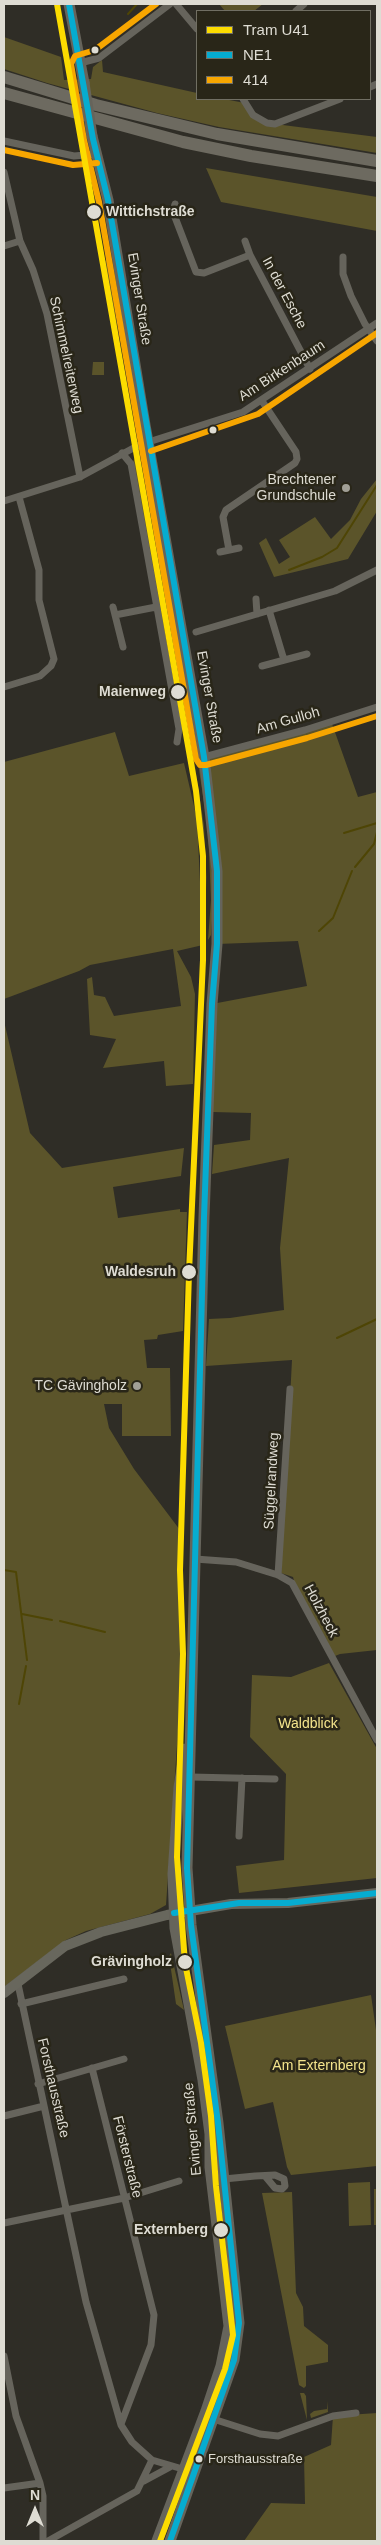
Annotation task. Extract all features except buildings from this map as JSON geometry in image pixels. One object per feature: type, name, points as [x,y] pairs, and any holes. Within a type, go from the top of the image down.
[{"type":"highway","points":[[4,77],[96,105],[217,134],[377,161]]},
{"type":"highway","points":[[4,93],[183,142],[251,156],[377,176]]},
{"type":"main road","name":"Evinger Straße","points":[[69,4],[92,136],[118,254],[148,443],[204,757],[214,834],[218,903],[204,1217],[191,1705],[191,1777],[187,1868],[190,1911],[235,2271],[239,2332],[234,2360],[208,2417],[188,2470],[157,2541]]},
{"type":"main road","name":"Evinger Straße","points":[[191,1705],[179,1787],[175,1840],[174,1914],[204,2080],[210,2134],[210,2167],[228,2310],[228,2340],[208,2417]]},
{"type":"main road","points":[[4,1993],[65,1946],[100,1932],[174,1914],[240,1902],[288,1903],[377,1894]]},
{"type":"main road","name":"Evinger Straße","points":[[170,2541],[188,2470]]},
{"type":"street","points":[[80,63],[97,59],[170,4]]},
{"type":"street","points":[[176,4],[196,28]]},
{"type":"street","points":[[244,100],[253,115],[267,123],[275,124],[337,100]]},
{"type":"street","points":[[4,141],[74,156],[96,154]]},
{"type":"street","points":[[4,172],[20,241],[4,246]]},
{"type":"street","name":"In der Esche","points":[[175,204],[173,212],[196,272],[204,273],[250,255]]},
{"type":"street","name":"Schimmelreiterweg","points":[[20,241],[33,270],[47,314],[80,477]]},
{"type":"street","name":"In der Esche","points":[[245,241],[250,255],[310,369]]},
{"type":"street","points":[[342,257],[343,274],[351,296],[368,329],[377,341]]},
{"type":"street","name":"Am Birkenbaum","points":[[4,501],[80,477],[122,453],[148,443],[243,412],[377,323]]},
{"type":"street","points":[[229,550],[224,517],[226,510],[297,459],[296,452],[262,401]]},
{"type":"street","points":[[122,453],[131,464],[178,729],[177,742]]},
{"type":"street","points":[[4,687],[40,676],[51,666],[54,659],[39,600],[39,570],[19,497]]},
{"type":"street","points":[[220,552],[239,548]]},
{"type":"street","points":[[196,632],[340,589],[377,570]]},
{"type":"street","points":[[256,599],[257,614]]},
{"type":"street","points":[[122,647],[114,611],[156,607]]},
{"type":"street","points":[[269,610],[284,660]]},
{"type":"street","points":[[262,666],[307,654]]},
{"type":"street","name":"Am Gulloh","points":[[204,757],[305,730],[377,707]]},
{"type":"street","name":"Süggelrandweg","points":[[278,1575],[290,1389]]},
{"type":"street","name":"Holzheck","points":[[195,1559],[227,1560],[278,1575],[292,1583],[377,1740]]},
{"type":"street","points":[[191,1777],[275,1779]]},
{"type":"street","points":[[239,1836],[242,1778]]},
{"type":"street","points":[[22,2004],[124,1979]]},
{"type":"street","name":"Forsthausstraße","points":[[18,1984],[38,2084],[88,2309],[121,2424],[132,2442],[152,2460],[170,2467],[188,2470]]},
{"type":"street","points":[[38,2084],[124,2059]]},
{"type":"street","name":"Försterstraße","points":[[92,2068],[154,2315],[151,2345],[121,2424]]},
{"type":"street","points":[[4,2116],[44,2106]]},
{"type":"street","points":[[224,2179],[265,2176]]},
{"type":"street","points":[[4,2223],[124,2198],[179,2181]]},
{"type":"street","points":[[4,2356],[16,2416],[43,2496],[43,2541]]},
{"type":"street","points":[[208,2417],[260,2434],[278,2436],[333,2416],[356,2413]]},
{"type":"street","points":[[48,2541],[137,2491],[144,2481],[152,2460]]},
{"type":"street","points":[[144,2481],[170,2467]]},
{"type":"street","points":[[4,2488],[40,2483]]},
{"type":"green space","points":[[219,4],[263,4],[255,10],[224,10]]},
{"type":"green space","points":[[4,37],[61,57],[64,80],[91,79],[93,67],[102,60],[103,72],[196,93],[196,100],[229,100],[245,103],[267,123],[377,137],[377,153],[219,127],[157,113],[47,83],[4,69]]},
{"type":"green space","points":[[206,168],[377,197],[377,231],[221,202]]},
{"type":"green space","points":[[112,259],[133,378],[137,419],[120,322]]},
{"type":"green space","points":[[108,260],[119,339],[104,261]]},
{"type":"green space","points":[[93,362],[104,362],[104,375],[92,375]]},
{"type":"green space","points":[[135,457],[158,583],[166,639],[133,462]]},
{"type":"green space","points":[[146,457],[179,642],[177,643],[143,458]]},
{"type":"green space","points":[[377,479],[377,511],[348,559],[274,577],[259,543],[266,538],[279,564],[290,557],[279,540],[315,517],[331,539],[350,520],[361,499]]},
{"type":"green space","points":[[163,594],[173,643],[170,644]]},
{"type":"green space","points":[[177,646],[180,646],[195,733],[193,733]]},
{"type":"green space","points":[[331,721],[358,797],[377,792],[377,1650],[335,1656],[298,1594],[293,1577],[281,1573],[292,1360],[206,1366],[209,1319],[230,1318],[284,1310],[280,1248],[289,1158],[212,1174],[214,1145],[250,1140],[251,1113],[213,1112],[212,1004],[307,986],[298,941],[217,944],[204,757]]},
{"type":"green space","points":[[115,732],[129,776],[184,763],[197,819],[203,945],[177,951],[191,977],[195,994],[193,1084],[166,1086],[164,1061],[103,1068],[116,1039],[90,1035],[87,979],[92,977],[94,995],[105,997],[114,1016],[181,1006],[173,949],[90,965],[79,971],[4,999],[4,762]]},
{"type":"green space","points":[[194,737],[196,737],[207,799],[212,850],[214,893],[211,935],[208,940],[211,900],[208,829]]},
{"type":"green space","points":[[192,747],[204,826],[207,890],[202,826],[189,748]]},
{"type":"green space","name":"Grävingholz","points":[[4,1021],[30,1133],[62,1168],[184,1148],[181,1176],[113,1187],[118,1218],[180,1209],[180,1212],[187,1212],[183,1331],[158,1335],[157,1339],[144,1340],[147,1368],[170,1368],[171,1436],[122,1436],[122,1404],[104,1404],[109,1428],[134,1469],[180,1530],[180,1702],[166,1905],[150,1914],[86,1931],[66,1940],[4,1987]]},
{"type":"green space","name":"Waldblick","points":[[329,1663],[377,1749],[377,1878],[239,1893],[236,1866],[284,1860],[286,1774],[250,1737],[252,1675],[291,1677]]},
{"type":"green space","points":[[171,1953],[184,2010],[176,2004],[169,1956]]},
{"type":"green space","name":"Am Externberg","points":[[371,1995],[377,2037],[377,2166],[291,2175],[287,2167],[273,2102],[245,2109],[225,2026]]},
{"type":"green space","points":[[370,2182],[371,2225],[349,2226],[348,2183]]},
{"type":"green space","points":[[374,2189],[377,2189],[377,2225],[374,2225]]},
{"type":"green space","points":[[292,2192],[296,2293],[303,2307],[304,2326],[328,2345],[328,2362],[306,2366],[306,2386],[304,2388],[299,2385],[262,2193]]},
{"type":"green space","points":[[300,2393],[304,2393],[306,2396],[307,2420]]},
{"type":"green space","points":[[327,2401],[328,2412],[311,2418],[310,2414],[314,2411],[327,2409]]},
{"type":"green space","points":[[377,2413],[377,2541],[244,2541],[271,2503],[305,2504],[304,2457],[331,2445],[333,2416]]},
{"type":"waterway","points":[[128,14],[137,4]]},
{"type":"waterway","points":[[289,570],[322,557],[337,548],[377,485]]},
{"type":"waterway","points":[[344,833],[377,823]]},
{"type":"waterway","points":[[355,867],[374,844],[377,832]]},
{"type":"waterway","points":[[319,931],[333,918],[352,871]]},
{"type":"waterway","points":[[337,1338],[377,1319]]},
{"type":"waterway","points":[[4,1570],[16,1572],[27,1660]]},
{"type":"waterway","points":[[22,1614],[52,1620]]},
{"type":"waterway","points":[[60,1621],[105,1632]]},
{"type":"waterway","points":[[19,1704],[26,1666]]},
{"type":"tram line","name":"U41","points":[[57,4],[196,791],[203,856],[203,960],[189,1272],[180,1570],[183,1654],[177,1857],[185,1963],[201,2043],[211,2116],[216,2186],[233,2335],[225,2369],[160,2541]]},
{"type":"transit line","name":"NE1","points":[[69,4],[93,139],[108,200],[204,757],[217,871],[217,944],[212,1004],[204,1217],[187,1868],[191,1925],[218,2123],[239,2323],[234,2360],[170,2541]]},
{"type":"transit line","name":"414","points":[[156,4],[95,50],[75,56],[71,64],[84,140],[99,202],[196,759],[200,765],[206,765],[307,738],[377,716]]},
{"type":"transit line","name":"414","points":[[4,150],[73,165],[97,163]]},
{"type":"transit line","name":"414","points":[[151,451],[258,414],[377,333]]},
{"type":"transit line","name":"NE1","points":[[174,1913],[239,1903],[288,1903],[377,1893]]},
{"type":"place","name":"Wittichstraße","points":[[94,212]]},
{"type":"place","name":"Brechtener Grundschule","points":[[346,488]]},
{"type":"place","name":"Maienweg","points":[[178,692]]},
{"type":"place","name":"Waldesruh","points":[[189,1272]]},
{"type":"place","name":"TC Gävingholz","points":[[137,1386]]},
{"type":"place","name":"Grävingholz","points":[[185,1962]]},
{"type":"place","name":"Externberg","points":[[221,2230]]},
{"type":"place","name":"Forsthausstraße","points":[[199,2459]]}]
